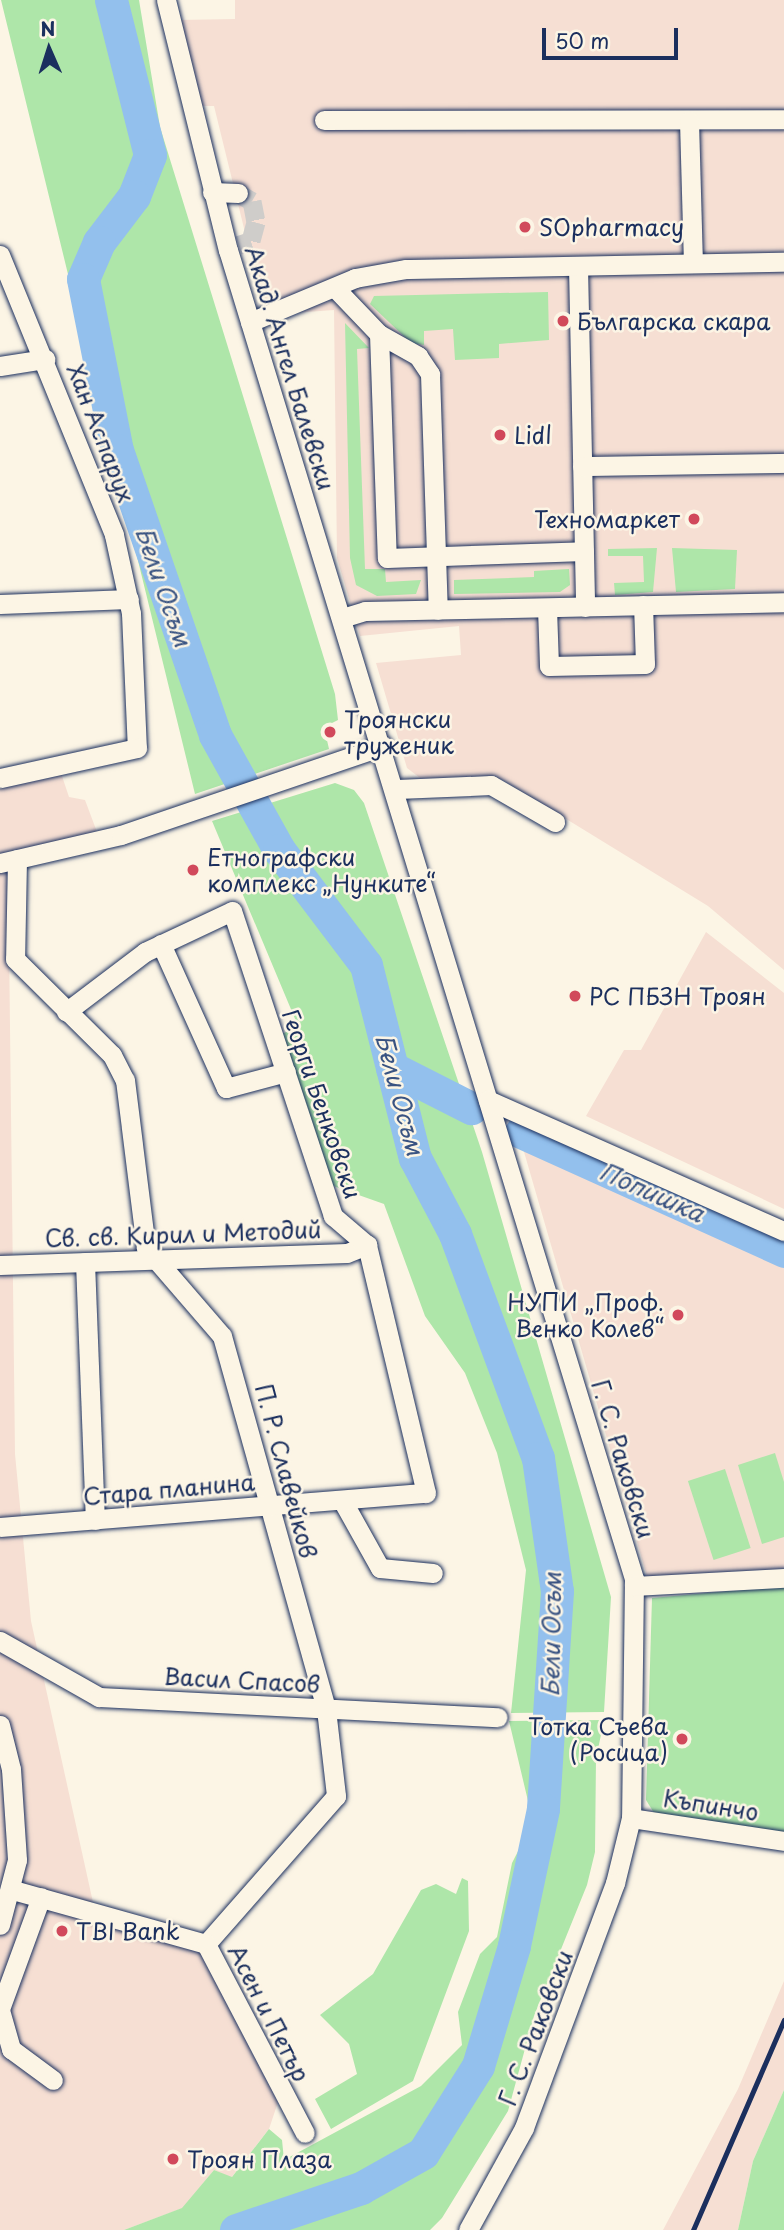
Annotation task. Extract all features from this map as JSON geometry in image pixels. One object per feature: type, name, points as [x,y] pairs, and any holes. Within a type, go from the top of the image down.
[{"type":"street","name":"Акад. Ангел Балевски","points":[[166,0],[212,192],[234,247],[250,321],[383,746]]},
{"type":"street","points":[[324,120],[784,119]]},
{"type":"street","points":[[689,121],[693,263]]},
{"type":"street","points":[[212,192],[238,193]]},
{"type":"street","name":"Хан Аспарух","points":[[0,255],[45,359],[114,535],[129,599],[137,747],[0,778]]},
{"type":"street","points":[[250,321],[335,288],[406,268],[784,262]]},
{"type":"street","points":[[578,266],[585,607]]},
{"type":"street","points":[[335,288],[379,334],[418,356],[430,374],[438,610]]},
{"type":"street","points":[[379,334],[387,558],[584,551]]},
{"type":"street","points":[[0,366],[45,359]]},
{"type":"street","points":[[582,466],[784,463]]},
{"type":"street","points":[[0,603],[129,599]]},
{"type":"street","points":[[341,618],[438,610],[784,602]]},
{"type":"street","points":[[547,608],[549,666],[645,664],[643,605]]},
{"type":"street","points":[[6,859],[50,852],[199,807],[383,746]]},
{"type":"street","name":"Г. С. Раковски","points":[[383,746],[634,1586],[631,1818],[615,1883],[556,2052],[468,2230]]},
{"type":"street","points":[[397,789],[491,785],[555,822]]},
{"type":"street","name":"П. Р. Славейков","points":[[6,859],[15,959],[112,1055],[125,1080],[146,1248],[222,1336],[326,1709],[337,1796],[206,1944]]},
{"type":"street","name":"Георги Бенковски","points":[[66,1012],[85,992],[161,944],[232,911],[334,1216],[367,1245]]},
{"type":"street","points":[[161,944],[226,1088],[286,1072]]},
{"type":"street","points":[[488,1100],[784,1231]]},
{"type":"street","name":"Св. св. Кирил и Методий","points":[[0,1265],[347,1252],[367,1245]]},
{"type":"street","name":"Стара планина","points":[[0,1527],[426,1493],[367,1245]]},
{"type":"street","points":[[85,1262],[95,1520]]},
{"type":"street","points":[[342,1500],[380,1568],[433,1573]]},
{"type":"street","points":[[634,1586],[784,1578]]},
{"type":"street","name":"Васил Спасов","points":[[0,1641],[99,1697],[497,1717]]},
{"type":"street","points":[[0,1725],[17,1830],[13,1889],[0,1925]]},
{"type":"street","name":"Къпинчо","points":[[631,1818],[784,1841]]},
{"type":"street","name":"Асен и Петър","points":[[13,1889],[206,1944],[305,2133]]},
{"type":"street","points":[[41,1897],[0,2010],[6,2054],[53,2080]]},
{"type":"street","name":"Г. С. Раковски","points":[[452,2230],[491,2186]]},
{"type":"shaded area","points":[[235,0],[784,0],[784,970],[708,906],[501,779],[424,781],[407,768],[376,663],[461,655],[459,626],[360,636],[337,558],[334,310],[293,313],[268,326],[214,106],[200,106],[178,20],[235,19]]},
{"type":"shaded area","points":[[58,764],[69,797],[85,800],[97,832],[13,864],[9,942],[15,1454],[31,1621],[96,1916],[204,1947],[278,2102],[269,2129],[231,2178],[214,2170],[183,2208],[124,2230],[0,2230],[0,774]]},
{"type":"shaded area","points":[[706,932],[784,993],[784,1209],[586,1116],[624,1050],[641,1050]]},
{"type":"shaded area","name":"НУПИ „Проф. Венко Колев“","points":[[520,1138],[581,1173],[784,1258],[784,1571],[648,1580]]},
{"type":"shaded area","points":[[784,1981],[784,2090],[753,2161],[738,2230],[663,2230],[738,2089]]},
{"type":"green space","points":[[1,0],[139,0],[160,127],[335,694],[338,720],[324,727],[329,749],[195,794]]},
{"type":"green space","points":[[548,292],[549,340],[499,344],[499,358],[455,360],[453,329],[424,331],[424,345],[411,343],[370,304],[374,296]]},
{"type":"green space","points":[[345,323],[369,348],[357,349],[365,569],[385,569],[386,582],[421,580],[416,594],[377,596],[356,585],[350,558]]},
{"type":"green space","points":[[657,548],[653,592],[615,595],[614,583],[644,582],[643,556],[608,556],[608,549]]},
{"type":"green space","points":[[672,548],[737,550],[735,589],[676,592]]},
{"type":"green space","points":[[569,569],[570,585],[560,592],[454,594],[454,580],[534,577],[534,571]]},
{"type":"green space","points":[[335,783],[354,790],[364,803],[482,1152],[611,1597],[604,1712],[511,1713],[526,1570],[497,1453],[465,1373],[425,1316],[384,1204],[322,1182],[276,1037],[298,1026],[212,821]]},
{"type":"green space","points":[[521,1125],[784,1233],[784,1258],[581,1173],[520,1138]]},
{"type":"green space","points":[[775,1453],[784,1482],[784,1537],[762,1544],[738,1465]]},
{"type":"green space","points":[[725,1469],[751,1548],[714,1560],[688,1481]]},
{"type":"green space","points":[[784,1586],[784,1834],[654,1813],[646,1800],[652,1598]]},
{"type":"green space","points":[[604,1720],[596,1759],[595,1852],[587,1885],[534,2016],[508,2111],[442,2218],[430,2230],[124,2230],[182,2208],[214,2170],[232,2177],[269,2129],[282,2140],[284,2160],[421,2086],[462,2045],[458,2012],[480,1954],[497,1937],[512,1863],[533,1822],[509,1721]]},
{"type":"green space","points":[[462,1878],[468,1881],[469,1931],[413,2081],[331,2129],[315,2099],[357,2074],[349,2044],[320,2015],[373,1974],[421,1890],[436,1884],[456,1894]]},
{"type":"green space","points":[[784,2090],[784,2230],[738,2230],[753,2161]]},
{"type":"waterway","name":"Бели Осъм","points":[[111,0],[150,155],[134,196],[99,242],[83,279],[117,450],[215,735],[279,850],[366,965],[415,1158],[455,1234],[538,1458],[557,1591],[543,1809],[514,1946],[478,2066],[423,2153],[361,2188],[236,2230]]},
{"type":"waterway","name":"Попишка","points":[[392,1068],[471,1108]]},
{"type":"waterway","name":"Попишка","points":[[521,1132],[784,1251]]},
{"type":"tunnel","points":[[238,193],[252,201],[256,222],[251,241],[239,245]]},
{"type":"railway","points":[[693,2230],[784,2020]]},
{"type":"place","name":"SOpharmacy","points":[[525,227]]},
{"type":"place","name":"Българска скара","points":[[563,321]]},
{"type":"place","name":"Lidl","points":[[500,435]]},
{"type":"place","name":"Техномаркет","points":[[694,519]]},
{"type":"place","name":"Троянски труженик","points":[[330,732]]},
{"type":"place","name":"Етнографски комплекс „Нунките“","points":[[193,870]]},
{"type":"place","name":"РС ПБЗН Троян","points":[[575,996]]},
{"type":"place","name":"НУПИ „Проф. Венко Колев“","points":[[678,1315]]},
{"type":"place","name":"Тотка Съева (Росица)","points":[[682,1739]]},
{"type":"place","name":"TBI Bank","points":[[62,1931]]},
{"type":"place","name":"Троян Плаза","points":[[173,2159]]}]
